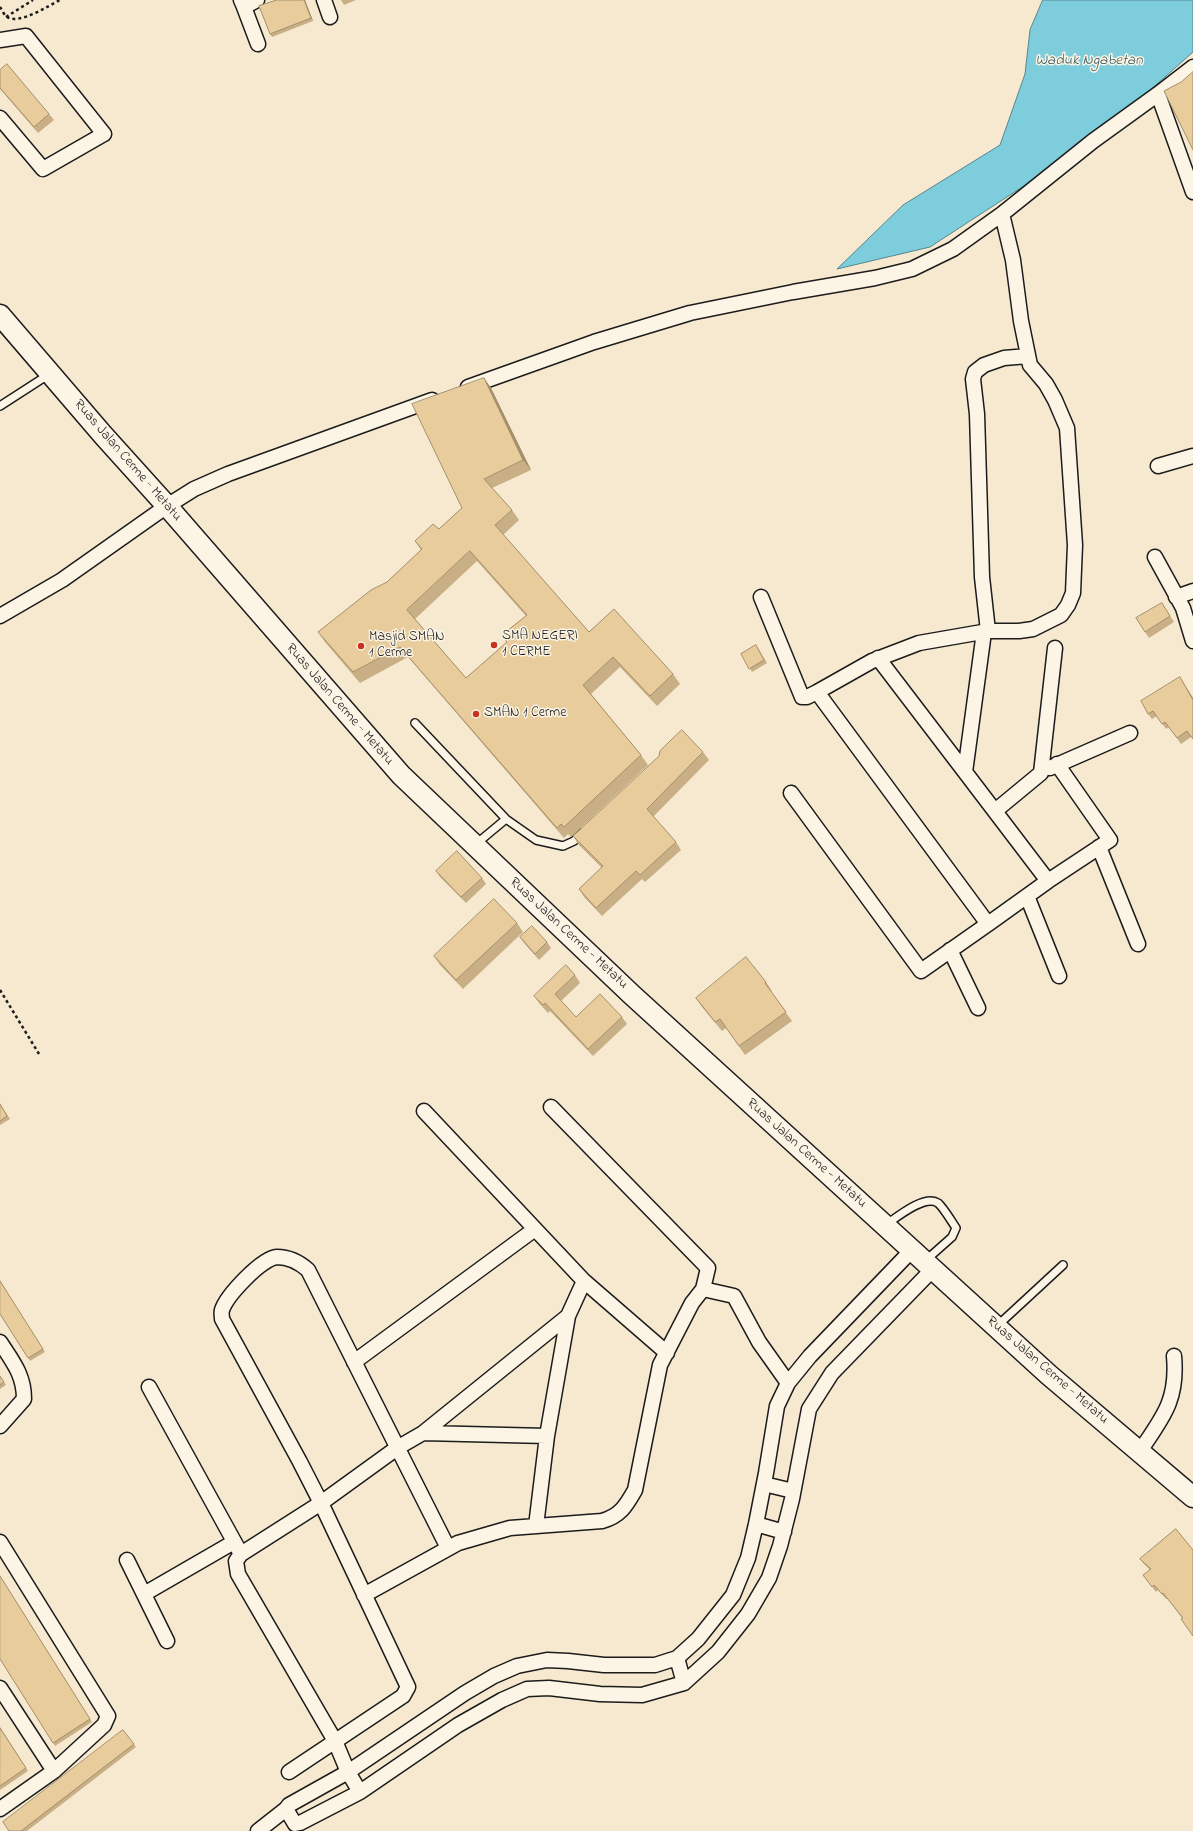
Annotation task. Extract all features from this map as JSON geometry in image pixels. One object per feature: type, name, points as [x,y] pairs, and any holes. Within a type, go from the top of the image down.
[{"type":"main road","name":"Ruas Jalan Cerme - Metatu","points":[[0,315],[401,776],[631,994],[923,1260],[1050,1375],[1191,1493]]},
{"type":"street","points":[[257,0],[242,3],[258,44]]},
{"type":"street","points":[[324,0],[330,17]]},
{"type":"street","points":[[0,40],[26,36],[104,134],[43,169],[0,118]]},
{"type":"street","points":[[0,616],[62,580],[167,506],[194,490],[228,474],[594,342],[690,313],[793,292],[875,278],[912,269],[953,249],[1002,214],[1093,141],[1193,67]]},
{"type":"street","points":[[1158,94],[1193,192]]},
{"type":"street","points":[[761,597],[802,697],[804,698],[878,658],[919,643],[986,631],[1019,631],[1039,626],[1061,615],[1068,605],[1073,593],[1075,545],[1066,428],[1055,400],[1046,384],[1030,365],[1021,321],[1013,260],[1002,214]]},
{"type":"street","points":[[965,772],[986,631],[982,576],[977,414],[973,379],[975,372],[984,365],[1004,358],[1028,356]]},
{"type":"street","points":[[1158,466],[1193,456]]},
{"type":"street","points":[[1155,557],[1183,608],[1193,641]]},
{"type":"street","points":[[1176,597],[1193,591]]},
{"type":"street","points":[[1041,773],[1055,648]]},
{"type":"street","points":[[878,658],[1048,881]]},
{"type":"street","points":[[817,692],[988,924]]},
{"type":"street","points":[[995,811],[1041,773],[1057,764],[1130,733]]},
{"type":"street","points":[[791,793],[920,971],[1048,881],[1110,840],[1057,764]]},
{"type":"street","points":[[1099,847],[1138,944]]},
{"type":"street","points":[[1027,896],[1059,976]]},
{"type":"street","points":[[950,950],[978,1008]]},
{"type":"street","points":[[364,1595],[458,1543],[510,1528],[602,1521],[614,1518],[625,1509],[635,1490],[660,1365],[692,1303],[703,1289],[708,1268],[551,1107]]},
{"type":"street","points":[[424,1111],[584,1281],[667,1353]]},
{"type":"street","points":[[354,1362],[535,1229]]},
{"type":"street","points":[[290,1772],[403,1696],[408,1687],[321,1503],[222,1319],[222,1311],[228,1298],[266,1260],[276,1257],[288,1258],[299,1262],[308,1270],[448,1548]]},
{"type":"street","points":[[258,1831],[289,1805],[348,1772],[465,1693],[494,1676],[517,1666],[548,1660],[604,1666],[655,1665],[677,1658],[698,1638],[733,1595],[748,1558],[764,1484],[777,1406],[788,1383],[810,1356],[923,1260]]},
{"type":"street","points":[[286,1809],[295,1824],[300,1823],[360,1792],[458,1725],[502,1700],[527,1689],[549,1688],[600,1694],[642,1695],[684,1683],[718,1652],[748,1614],[769,1578],[784,1532],[809,1409],[832,1373],[923,1260]]},
{"type":"street","points":[[536,1526],[547,1436],[568,1316],[584,1281]]},
{"type":"street","points":[[703,1289],[734,1296],[759,1342],[788,1383]]},
{"type":"street","points":[[144,1594],[237,1548],[321,1503],[397,1448],[422,1433],[568,1316]]},
{"type":"street","points":[[0,1342],[20,1373],[24,1386],[24,1399],[0,1426]]},
{"type":"street","points":[[1140,1451],[1166,1412],[1171,1399],[1176,1375],[1174,1356]]},
{"type":"street","points":[[149,1387],[237,1548],[236,1561],[238,1574],[335,1741],[348,1772],[360,1792]]},
{"type":"street","points":[[422,1433],[547,1436]]},
{"type":"street","points":[[764,1484],[793,1491]]},
{"type":"street","points":[[756,1524],[784,1532]]},
{"type":"street","points":[[0,1542],[108,1716],[104,1725],[54,1771],[0,1809]]},
{"type":"street","points":[[127,1560],[166,1640]]},
{"type":"street","points":[[677,1658],[684,1683]]},
{"type":"street","points":[[0,1688],[54,1771]]},
{"type":"lane","points":[[0,406],[50,374]]},
{"type":"lane","points":[[415,723],[506,819],[536,840],[563,846],[574,841],[585,830]]},
{"type":"lane","points":[[474,845],[506,819]]},
{"type":"lane","points":[[885,1225],[923,1201],[930,1200],[938,1203],[956,1228],[952,1237],[923,1260]]},
{"type":"lane","points":[[997,1326],[1063,1265]]},
{"type":"path","points":[[6,17],[33,0]]},
{"type":"path","points":[[0,7],[6,17],[14,20],[24,17],[60,0]]},
{"type":"path","points":[[0,990],[39,1054]]},
{"type":"water","name":"Waduk Ngabetan","points":[[1043,0],[1193,0],[1193,52],[1093,141],[930,247],[837,269],[903,205],[1000,145],[1025,74],[1030,30]]},
{"type":"building","points":[[277,0],[304,0],[311,18],[270,34],[259,6]]},
{"type":"building","points":[[7,64],[49,114],[34,127],[0,88],[0,70]]},
{"type":"building","points":[[1193,72],[1193,150],[1164,91],[1181,82]]},
{"type":"building","points":[[484,378],[523,460],[484,479],[512,510],[495,525],[589,632],[614,609],[673,674],[650,696],[613,657],[583,685],[641,755],[564,827],[561,824],[557,828],[400,647],[353,672],[318,632],[371,590],[387,582],[422,549],[415,541],[433,524],[439,529],[462,508],[412,404]],"holes":[[[470,551],[527,615],[502,635],[507,642],[466,678],[407,610]]]},
{"type":"building","points":[[1162,603],[1170,616],[1145,632],[1136,618]]},
{"type":"building","points":[[756,645],[764,660],[749,669],[741,654]]},
{"type":"building","points":[[1180,677],[1193,700],[1193,739],[1187,731],[1177,738],[1165,722],[1162,724],[1153,711],[1148,714],[1141,701]]},
{"type":"building","points":[[682,730],[703,752],[647,809],[676,842],[640,875],[636,871],[596,908],[579,889],[603,866],[573,836],[659,756],[660,751]]},
{"type":"building","points":[[457,851],[482,878],[461,897],[436,871]]},
{"type":"building","points":[[494,899],[517,923],[456,980],[434,956]]},
{"type":"building","points":[[532,926],[547,942],[535,954],[520,937]]},
{"type":"building","points":[[746,957],[766,982],[765,983],[786,1012],[739,1046],[720,1019],[715,1022],[696,998]]},
{"type":"building","points":[[566,965],[575,975],[555,994],[576,1017],[600,994],[622,1017],[588,1049],[545,1003],[543,1005],[534,996]]},
{"type":"building","points":[[0,1104],[7,1116],[0,1121]]},
{"type":"building","points":[[0,1281],[43,1349],[28,1358],[0,1314]]},
{"type":"building","points":[[0,1376],[4,1382],[0,1385]]},
{"type":"building","points":[[1176,1529],[1193,1550],[1193,1636],[1181,1619],[1183,1618],[1163,1593],[1162,1594],[1154,1585],[1152,1587],[1143,1575],[1151,1569],[1140,1559]]},
{"type":"building","points":[[0,1576],[90,1719],[53,1743],[0,1659]]},
{"type":"building","points":[[0,1728],[26,1768],[0,1786]]},
{"type":"building","points":[[123,1730],[134,1744],[21,1831],[9,1831],[3,1822]]},
{"type":"place","name":"SMA NEGERI 1 CERME","points":[[494,645]]},
{"type":"place","name":"Masjid SMAN 1 Cerme","points":[[361,646]]},
{"type":"place","name":"SMAN 1 Cerme","points":[[476,714]]}]
